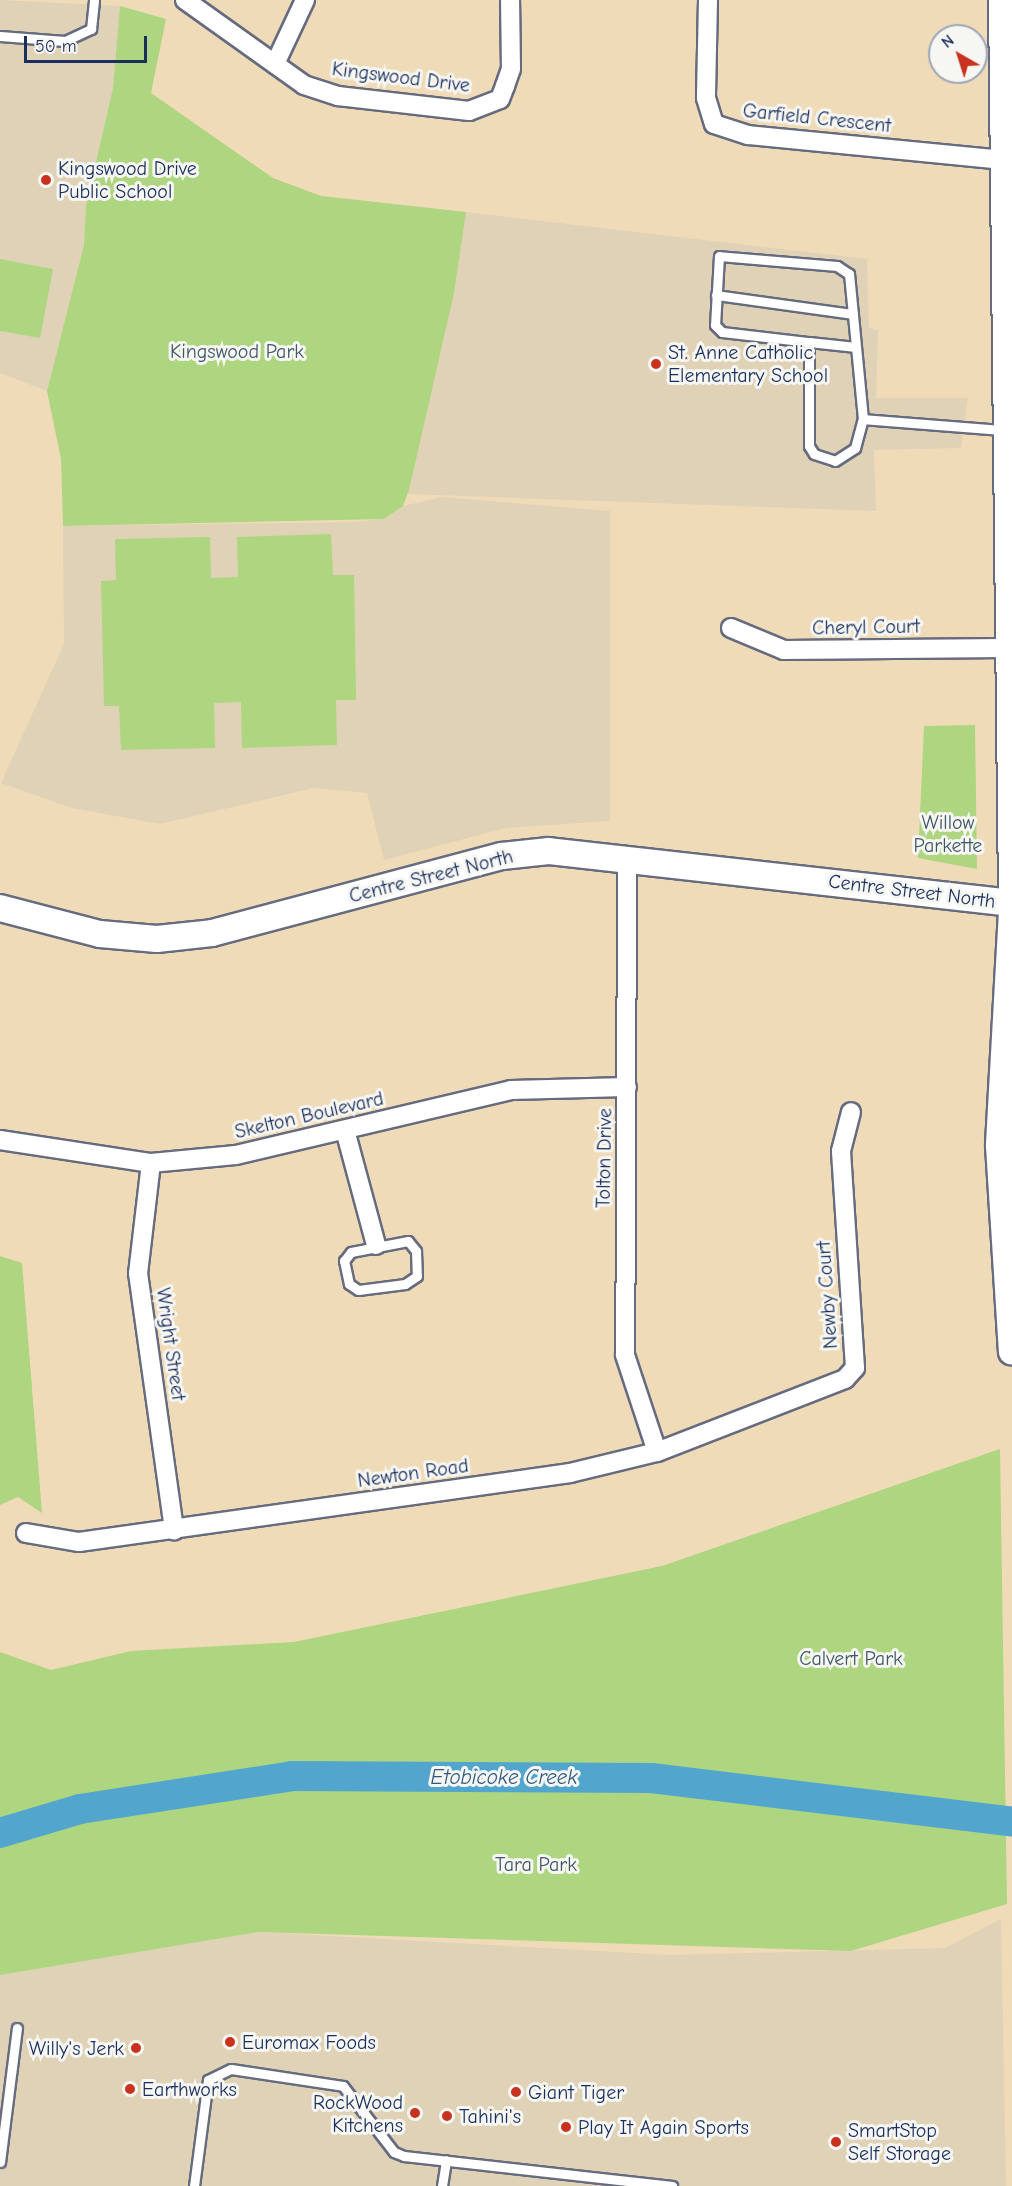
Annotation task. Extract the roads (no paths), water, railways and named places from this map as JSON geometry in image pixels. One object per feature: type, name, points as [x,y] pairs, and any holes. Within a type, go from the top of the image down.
[{"type":"street","name":"Kingswood Drive","points":[[185,0],[304,85],[338,96],[480,109],[500,99],[511,69],[510,0]]},
{"type":"street","points":[[275,64],[305,0]]},
{"type":"street","name":"Garfield Crescent","points":[[708,0],[706,98],[714,123],[748,135],[1005,160]]},
{"type":"street","points":[[1002,0],[1008,430],[1006,648],[1012,889]]},
{"type":"street","name":"Cheryl Court","points":[[731,628],[784,650],[1006,648]]},
{"type":"street","name":"Centre Street North","points":[[0,908],[100,934],[157,939],[212,933],[502,856],[549,851],[1012,903]]},
{"type":"street","name":"Tolton Drive","points":[[627,860],[625,1355],[657,1452]]},
{"type":"street","points":[[1012,911],[999,1146],[1007,1203],[1012,1352]]},
{"type":"street","name":"Skelton Boulevard","points":[[0,1140],[151,1163],[236,1155],[511,1090],[627,1087]]},
{"type":"street","name":"Newby Court","points":[[657,1452],[845,1379],[855,1368],[841,1151],[850,1112]]},
{"type":"street","points":[[345,1130],[376,1245]]},
{"type":"street","name":"Wright Street","points":[[151,1163],[138,1274],[174,1530]]},
{"type":"street","name":"Newton Road","points":[[26,1533],[80,1542],[174,1530],[570,1473],[657,1452]]},
{"type":"lane","points":[[0,36],[65,41],[91,29],[94,0]]},
{"type":"lane","points":[[809,342],[809,446],[814,454],[835,461],[847,457],[863,419],[849,274],[837,266],[719,256],[715,325],[722,332],[856,347]]},
{"type":"lane","points":[[716,295],[853,314]]},
{"type":"lane","points":[[863,419],[1008,430]]},
{"type":"lane","points":[[408,1241],[416,1251],[417,1276],[405,1284],[358,1290],[349,1284],[344,1261],[351,1252],[376,1245],[408,1241]]},
{"type":"lane","points":[[0,2162],[17,2028]]},
{"type":"lane","points":[[194,2186],[208,2080],[231,2069],[344,2086],[394,2152],[672,2186]]},
{"type":"lane","points":[[442,2186],[446,2160]]},
{"type":"waterway","name":"Etobicoke Creek","points":[[0,1833],[80,1809],[292,1776],[651,1778],[1012,1822]]},
{"type":"place","name":"Kingswood Drive Public School","points":[[46,180]]},
{"type":"place","name":"St. Anne Catholic Elementary School","points":[[656,364]]},
{"type":"place","name":"Euromax Foods","points":[[230,2042]]},
{"type":"place","name":"Willy's Jerk","points":[[136,2048]]},
{"type":"place","name":"Earthworks","points":[[130,2089]]},
{"type":"place","name":"Giant Tiger","points":[[516,2092]]},
{"type":"place","name":"RockWood Kitchens","points":[[415,2113]]},
{"type":"place","name":"Tahini's","points":[[447,2116]]},
{"type":"place","name":"Play It Again Sports","points":[[566,2127]]},
{"type":"place","name":"SmartStop Self Storage","points":[[836,2142]]},
{"type":"park label","name":"Kingswood Park","points":[[237,351]]},
{"type":"park label","name":"Willow Parkette","points":[[948,834]]},
{"type":"park label","name":"Calvert Park","points":[[851,1658]]},
{"type":"park label","name":"Tara Park","points":[[536,1864]]}]
